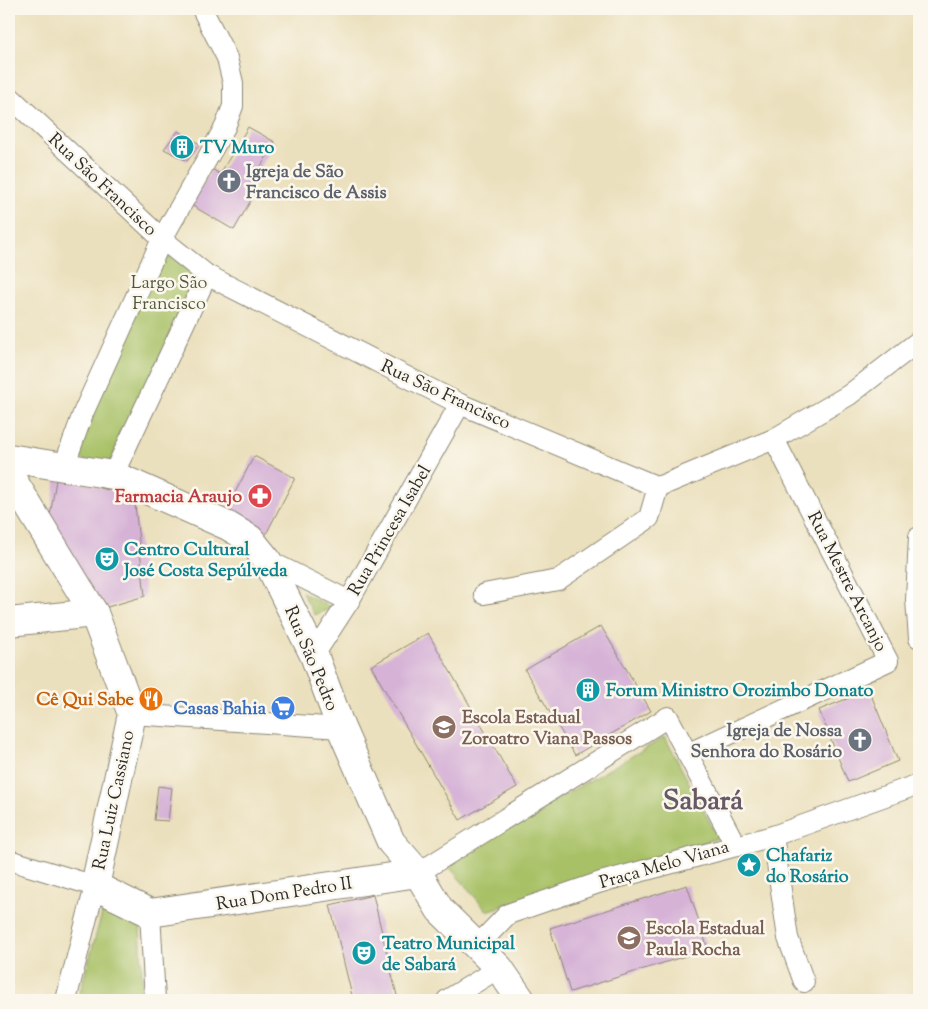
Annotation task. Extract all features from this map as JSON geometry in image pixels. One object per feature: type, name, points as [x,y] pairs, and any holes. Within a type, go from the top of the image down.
[{"type":"main road","name":"Rua São Pedro","points":[[9,458],[113,475],[228,526],[250,539],[267,560],[314,655],[341,728],[392,842],[418,873]]},
{"type":"main road","name":"Rua Luiz Cassiano","points":[[9,474],[94,613],[132,714],[95,886]]},
{"type":"main road","points":[[9,622],[94,613]]},
{"type":"main road","points":[[418,873],[440,910],[478,945],[499,968],[521,1000]]},
{"type":"main road","name":"Rua Dom Pedro II","points":[[150,913],[418,873]]},
{"type":"main road","points":[[95,886],[150,913]]},
{"type":"street","points":[[64,466],[84,411],[162,239],[225,127],[233,106],[233,83],[227,58],[202,9]]},
{"type":"street","name":"Rua São Francisco","points":[[9,97],[162,239],[207,274],[460,404],[658,487]]},
{"type":"street","points":[[113,475],[207,274]]},
{"type":"street","points":[[484,594],[558,580],[649,518],[658,487],[774,439],[849,395],[919,341]]},
{"type":"street","name":"Rua Princesa Isabel","points":[[314,655],[349,601],[460,404]]},
{"type":"street","name":"Rua Mestre Arcanjo","points":[[687,754],[888,661],[774,439]]},
{"type":"street","points":[[919,537],[916,600],[919,638]]},
{"type":"street","points":[[267,560],[349,601]]},
{"type":"street","points":[[132,714],[341,728]]},
{"type":"street","name":"Praça Melo Viana","points":[[418,873],[668,717],[736,846],[601,882],[508,914],[478,945]]},
{"type":"street","points":[[736,846],[774,836],[919,784]]},
{"type":"street","points":[[774,836],[788,938],[804,982]]},
{"type":"street","points":[[9,860],[95,886],[66,1000]]},
{"type":"street","points":[[150,913],[155,1000]]},
{"type":"street","points":[[447,1000],[499,968]]},
{"type":"green space","name":"Largo São Francisco","points":[[163,253],[200,275],[106,470],[73,455]]},
{"type":"green space","points":[[302,592],[332,608],[314,615]]},
{"type":"green space","points":[[665,737],[718,838],[487,911],[446,863]]},
{"type":"green space","points":[[102,913],[140,920],[143,1000],[78,1000]]},
{"type":"building","name":"Igreja de São Francisco de Assis","points":[[248,127],[275,142],[248,189],[255,193],[234,230],[191,205],[212,169],[220,174]]},
{"type":"building","name":"TV Muro","points":[[178,131],[200,144],[187,161],[164,149]]},
{"type":"building","name":"Farmacia Araujo","points":[[254,456],[295,478],[265,536],[224,514]]},
{"type":"building","name":"Centro Cultural José Costa Sepúlveda","points":[[57,474],[104,489],[134,496],[145,596],[104,608],[49,522]]},
{"type":"building","name":"Forum Ministro Orozimbo Donato","points":[[601,626],[651,711],[575,755],[525,670]]},
{"type":"building","name":"Escola Estadual Zoroatro Viana Passos","points":[[428,633],[517,787],[460,820],[371,666]]},
{"type":"building","name":"Igreja de Nossa Senhora do Rosário","points":[[869,690],[898,761],[848,782],[819,710]]},
{"type":"building","points":[[158,786],[172,788],[168,821],[154,820]]},
{"type":"building","name":"Escola Estadual Paula Rocha","points":[[687,885],[708,949],[570,992],[550,928]]},
{"type":"building","name":"Teatro Municipal de Sabará","points":[[373,895],[398,1000],[353,1000],[330,905]]},
{"type":"place","name":"TV Muro","points":[[182,147]]},
{"type":"place","name":"Igreja de São Francisco de Assis","points":[[229,181]]},
{"type":"place","name":"Farmacia Araujo","points":[[260,496]]},
{"type":"place","name":"Centro Cultural José Costa Sepúlveda","points":[[107,559]]},
{"type":"place","name":"Forum Ministro Orozimbo Donato","points":[[588,690]]},
{"type":"place","name":"Cê Qui Sabe","points":[[151,699]]},
{"type":"place","name":"Casas Bahia","points":[[283,708]]},
{"type":"place","name":"Escola Estadual Zoroatro Viana Passos","points":[[444,727]]},
{"type":"place","name":"Igreja de Nossa Senhora do Rosário","points":[[860,740]]},
{"type":"place","name":"Chafariz do Rosário","points":[[749,865]]},
{"type":"place","name":"Escola Estadual Paula Rocha","points":[[629,938]]},
{"type":"place","name":"Teatro Municipal de Sabará","points":[[364,953]]},
{"type":"district","name":"Sabará","points":[[703,799]]}]
